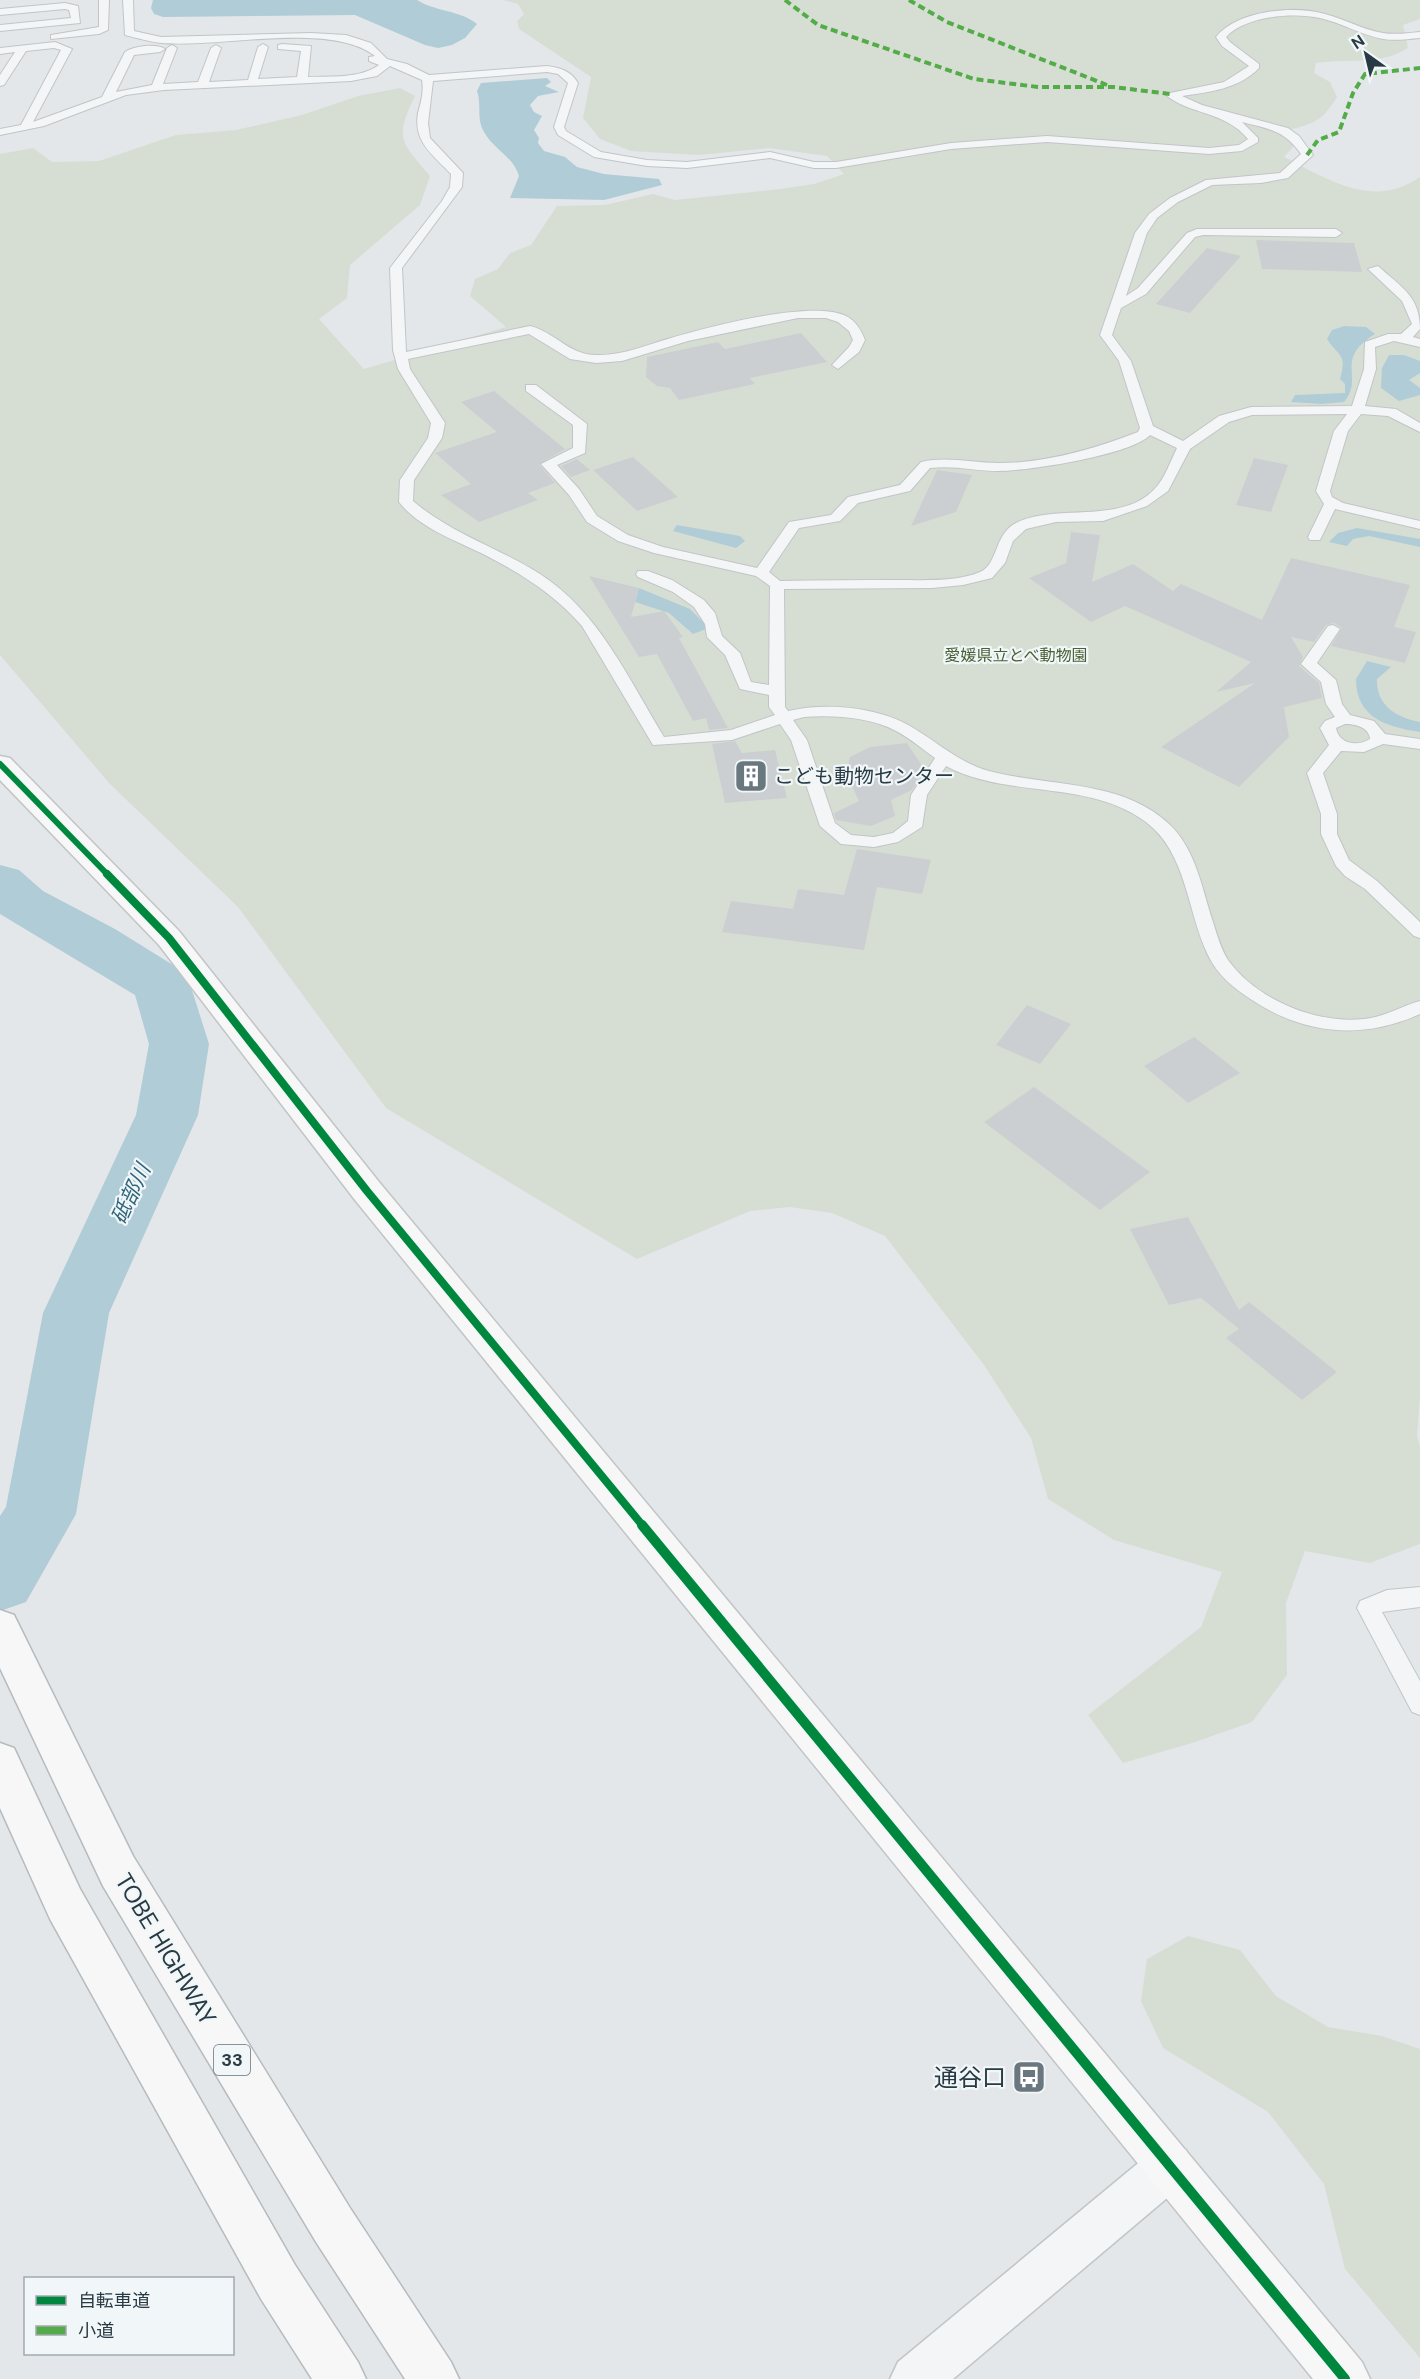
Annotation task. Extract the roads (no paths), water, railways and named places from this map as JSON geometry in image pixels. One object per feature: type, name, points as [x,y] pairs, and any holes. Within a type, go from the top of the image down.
[{"type":"main road","points":[[0,765],[169,938],[367,1191],[1345,2379]]},
{"type":"main road","name":"TOBE HIGHWAY","points":[[0,1627],[118,1871],[333,2225],[434,2379]]},
{"type":"main road","points":[[6,1774],[65,1904],[278,2282],[341,2379]]},
{"type":"street","points":[[915,2379],[1170,2166]]},
{"type":"lane","points":[[0,41],[99,31],[104,28],[103,0]]},
{"type":"lane","points":[[0,132],[40,124],[124,92],[373,74],[385,66],[367,45],[346,38],[311,36],[161,40],[140,37],[129,33],[128,0]]},
{"type":"lane","points":[[0,12],[65,6],[74,8],[76,21],[0,28]]},
{"type":"lane","points":[[1184,447],[1147,428],[1125,362],[1106,335],[1141,233],[1153,216],[1174,200],[1210,182],[1261,180],[1284,176],[1307,155],[1295,138],[1284,130],[1198,107],[1170,94],[1212,88],[1250,74],[1255,66],[1226,44],[1221,37],[1233,25],[1305,14],[1382,36],[1420,35]]},
{"type":"lane","points":[[0,51],[55,45],[67,49],[25,127]]},
{"type":"lane","points":[[252,83],[262,47]]},
{"type":"lane","points":[[107,98],[129,52],[172,48],[307,48],[302,80]]},
{"type":"lane","points":[[156,88],[172,48]]},
{"type":"lane","points":[[202,86],[216,48]]},
{"type":"lane","points":[[0,83],[21,49]]},
{"type":"lane","points":[[378,60],[403,66],[427,78],[559,70],[571,77],[573,83],[559,127],[562,133],[598,155],[647,163],[687,165],[770,155],[814,165],[836,165],[951,146],[1047,139],[1209,152],[1242,148],[1254,140],[1244,129],[1219,113]]},
{"type":"lane","points":[[427,78],[430,89],[421,125],[425,139],[457,173],[456,187],[396,268],[401,357],[414,387],[438,423],[435,438],[407,480],[406,502],[423,518],[510,562],[574,606],[588,624],[659,742],[731,735],[813,712],[890,722],[910,732],[943,758],[964,768],[999,779],[1098,796],[1134,808],[1152,818],[1169,832],[1181,854],[1219,959],[1239,982],[1266,1002],[1294,1017],[1339,1027],[1382,1022],[1420,1007]]},
{"type":"lane","points":[[1115,307],[1142,291],[1191,236],[1201,231],[1336,233]]},
{"type":"lane","points":[[1374,269],[1408,299],[1418,324],[1405,338]]},
{"type":"lane","points":[[401,357],[530,330],[543,335],[574,357],[623,357],[685,338],[798,314],[816,313],[842,318],[856,332],[859,340],[855,349],[838,364]]},
{"type":"lane","points":[[1420,343],[1405,338],[1380,338],[1369,345],[1370,369],[1357,410],[1341,430],[1323,491],[1325,498],[1331,504],[1420,525]]},
{"type":"lane","points":[[531,388],[580,424],[580,450],[548,464],[574,492],[592,519],[623,538],[659,550],[761,573],[777,585],[932,584],[963,581],[987,575],[998,563],[1006,539],[1021,526],[1056,518],[1103,517],[1142,503],[1162,488],[1184,447],[1224,419],[1251,411],[1391,412],[1420,428]]},
{"type":"lane","points":[[761,573],[794,525],[835,518],[852,500],[906,488],[926,465],[942,462],[999,467],[1034,465],[1126,442],[1143,435],[1147,428]]},
{"type":"lane","points":[[1315,537],[1331,504]]},
{"type":"lane","points":[[643,574],[690,596],[707,611],[715,627],[715,637],[732,653],[745,686],[776,691]]},
{"type":"lane","points":[[777,585],[779,605],[777,707],[799,740],[828,826],[847,840],[874,842],[898,837],[916,823],[919,795],[943,758]]},
{"type":"lane","points":[[1333,629],[1309,663],[1328,680],[1334,704],[1346,719]]},
{"type":"lane","points":[[1346,719],[1366,723],[1376,731],[1377,738],[1373,744],[1360,749],[1339,744],[1330,738],[1328,728],[1337,721],[1346,719]]},
{"type":"lane","points":[[1377,738],[1420,744]]},
{"type":"lane","points":[[1339,744],[1326,757],[1316,773],[1329,814],[1329,834],[1336,850],[1351,872],[1371,885],[1420,932]]},
{"type":"lane","points":[[1420,1597],[1387,1600],[1368,1608],[1420,1704]]},
{"type":"water","points":[[153,0],[417,0],[463,16],[477,24],[465,38],[452,45],[438,48],[425,45],[355,15],[163,17],[154,14],[151,8]]},
{"type":"water","points":[[547,78],[551,82],[545,86],[559,92],[538,96],[530,105],[534,112],[542,116],[534,130],[539,138],[538,143],[544,151],[565,157],[577,167],[604,174],[659,179],[662,185],[604,200],[510,198],[519,176],[512,163],[484,132],[480,122],[477,91],[481,83]]},
{"type":"water","points":[[1344,326],[1366,327],[1375,334],[1362,343],[1355,352],[1352,360],[1352,384],[1350,393],[1344,402],[1322,404],[1291,402],[1295,395],[1345,393],[1345,384],[1340,379],[1343,365],[1341,357],[1327,339],[1332,330]]},
{"type":"water","points":[[1389,355],[1404,355],[1420,361],[1420,373],[1409,380],[1420,388],[1420,395],[1399,401],[1381,388],[1382,368]]},
{"type":"water","points":[[677,525],[740,536],[745,541],[736,548],[673,531]]},
{"type":"water","points":[[1357,528],[1420,539],[1420,547],[1369,536],[1353,539],[1347,546],[1329,542],[1338,533]]},
{"type":"water","points":[[639,588],[690,609],[709,628],[693,634],[669,613],[635,602]]},
{"type":"water","points":[[1367,661],[1391,667],[1377,679],[1380,696],[1389,709],[1403,717],[1420,722],[1420,732],[1385,723],[1368,712],[1361,703],[1356,679]]},
{"type":"waterway","name":"砥部川","points":[[0,883],[23,904],[95,943],[161,984],[179,1044],[167,1115],[76,1313],[40,1514],[0,1579]]},
{"type":"place","name":"こども動物センター","points":[[751,776]]},
{"type":"place","name":"通谷口","points":[[1029,2077]]},
{"type":"park label","name":"愛媛県立とべ動物園","points":[[1016,655]]}]
